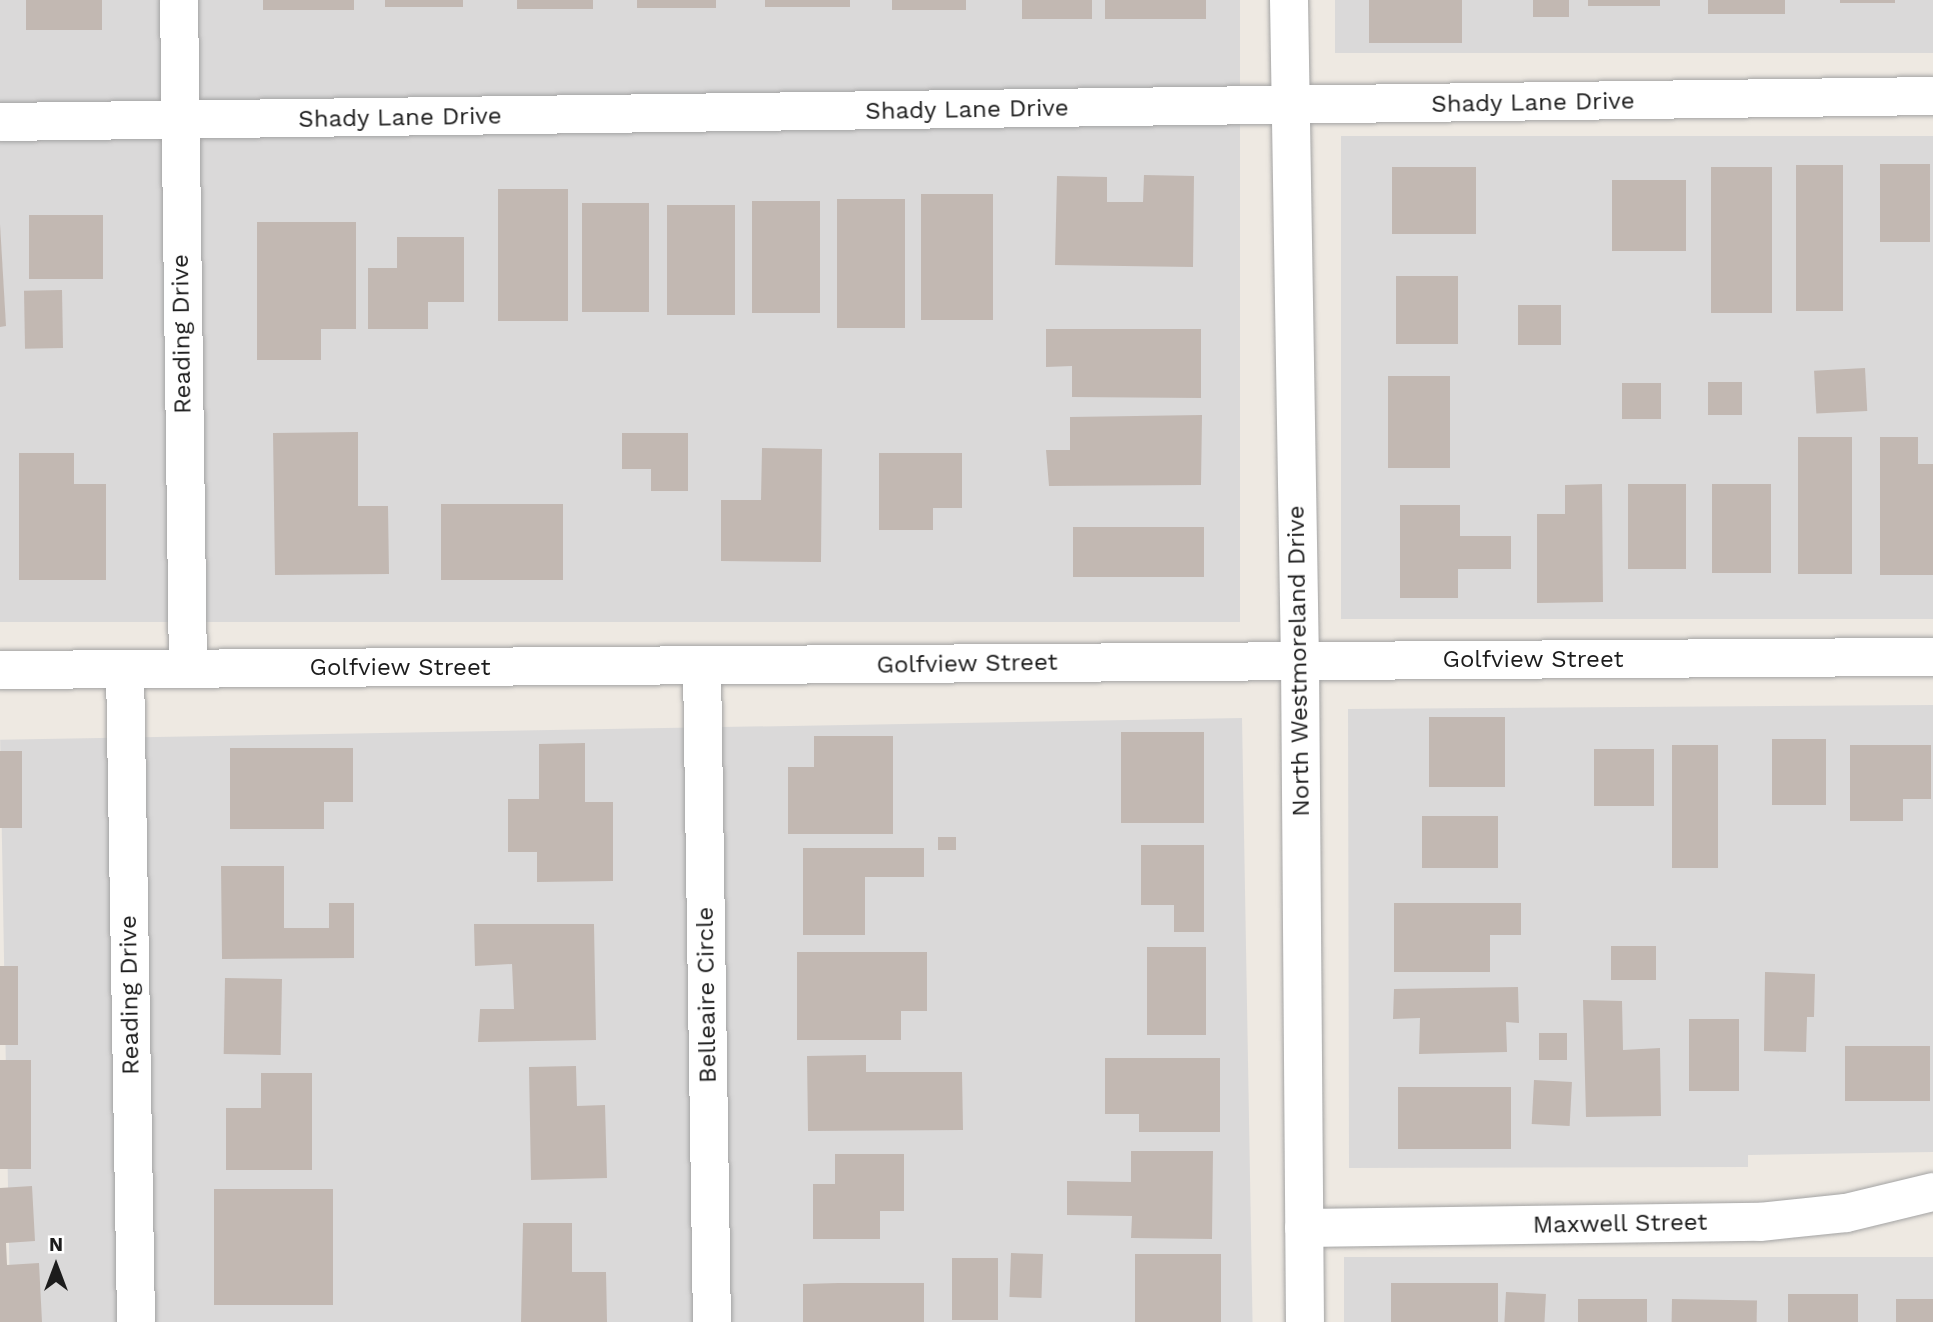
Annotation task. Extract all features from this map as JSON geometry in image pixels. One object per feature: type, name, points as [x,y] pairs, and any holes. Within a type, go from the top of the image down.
[{"type":"street","name":"Reading Drive","points":[[179,0],[178,120],[188,668]]},
{"type":"street","name":"North Westmoreland Drive","points":[[1289,0],[1300,660],[1305,1322]]},
{"type":"street","name":"Shady Lane Drive","points":[[0,122],[1933,96]]},
{"type":"street","name":"Golfview Street","points":[[0,670],[1933,657]]},
{"type":"street","name":"Belleaire Circle","points":[[702,667],[712,1322]]},
{"type":"street","name":"Reading Drive","points":[[125,668],[136,1322]]},
{"type":"street","name":"Maxwell Street","points":[[1304,1228],[1760,1222],[1846,1213],[1933,1192]]},
{"type":"shaded area","points":[[0,0],[1240,0],[1240,622],[0,622]]},
{"type":"shaded area","points":[[1335,0],[1933,0],[1933,53],[1335,53]]},
{"type":"shaded area","points":[[1341,136],[1933,136],[1933,619],[1341,619]]},
{"type":"shaded area","points":[[1933,705],[1933,1152],[1748,1155],[1748,1167],[1349,1168],[1348,709]]},
{"type":"shaded area","points":[[1242,718],[1253,1322],[10,1322],[0,740]]},
{"type":"shaded area","points":[[1344,1257],[1933,1257],[1933,1322],[1344,1322]]},
{"type":"building","points":[[26,0],[102,0],[102,30],[26,30]]},
{"type":"building","points":[[263,0],[354,0],[354,10],[263,10]]},
{"type":"building","points":[[385,0],[463,0],[463,7],[385,7]]},
{"type":"building","points":[[517,0],[593,0],[593,9],[517,9]]},
{"type":"building","points":[[637,0],[716,0],[716,8],[637,8]]},
{"type":"building","points":[[765,0],[850,0],[850,7],[765,7]]},
{"type":"building","points":[[892,0],[966,0],[966,10],[892,10]]},
{"type":"building","points":[[1022,0],[1092,0],[1092,19],[1022,19]]},
{"type":"building","points":[[1105,0],[1206,0],[1206,19],[1105,19]]},
{"type":"building","points":[[1369,0],[1462,0],[1462,43],[1369,43]]},
{"type":"building","points":[[1533,0],[1569,0],[1569,17],[1533,17]]},
{"type":"building","points":[[1588,0],[1660,0],[1660,6],[1588,6]]},
{"type":"building","points":[[1708,0],[1785,0],[1785,14],[1708,14]]},
{"type":"building","points":[[1840,0],[1895,0],[1895,3],[1840,3]]},
{"type":"building","points":[[1880,164],[1930,164],[1930,242],[1880,242]]},
{"type":"building","points":[[1796,165],[1843,165],[1843,311],[1796,311]]},
{"type":"building","points":[[1392,167],[1476,167],[1476,234],[1392,234]]},
{"type":"building","points":[[1711,167],[1772,167],[1772,313],[1711,313]]},
{"type":"building","points":[[1144,175],[1194,176],[1193,267],[1055,265],[1057,176],[1107,177],[1107,202],[1143,202]]},
{"type":"building","points":[[1612,180],[1686,180],[1686,251],[1612,251]]},
{"type":"building","points":[[498,189],[568,189],[568,321],[498,321]]},
{"type":"building","points":[[921,194],[993,194],[993,320],[921,320]]},
{"type":"building","points":[[837,199],[905,199],[905,328],[837,328]]},
{"type":"building","points":[[752,201],[820,201],[820,313],[752,313]]},
{"type":"building","points":[[582,203],[649,203],[649,312],[582,312]]},
{"type":"building","points":[[667,205],[735,205],[735,315],[667,315]]},
{"type":"building","points":[[29,215],[103,215],[103,279],[29,279]]},
{"type":"building","points":[[257,222],[356,222],[356,329],[321,329],[321,360],[257,360]]},
{"type":"building","points":[[0,224],[6,326],[0,327]]},
{"type":"building","points":[[397,237],[464,237],[464,302],[428,302],[428,329],[368,329],[368,268],[397,268]]},
{"type":"building","points":[[1396,276],[1458,276],[1458,344],[1396,344]]},
{"type":"building","points":[[62,290],[63,348],[25,349],[24,291]]},
{"type":"building","points":[[1518,305],[1561,305],[1561,345],[1518,345]]},
{"type":"building","points":[[1046,329],[1201,329],[1201,398],[1072,397],[1072,366],[1046,367]]},
{"type":"building","points":[[1865,368],[1867,411],[1816,414],[1814,371]]},
{"type":"building","points":[[1388,376],[1450,376],[1450,468],[1388,468]]},
{"type":"building","points":[[1708,382],[1742,382],[1742,415],[1708,415]]},
{"type":"building","points":[[1622,383],[1661,383],[1661,419],[1622,419]]},
{"type":"building","points":[[1202,415],[1201,485],[1049,486],[1046,450],[1070,450],[1070,417]]},
{"type":"building","points":[[358,432],[358,506],[388,506],[389,574],[275,575],[273,433]]},
{"type":"building","points":[[622,433],[688,433],[688,491],[651,491],[651,469],[622,469]]},
{"type":"building","points":[[1798,437],[1852,437],[1852,574],[1798,574]]},
{"type":"building","points":[[1880,437],[1918,437],[1918,464],[1933,464],[1933,575],[1880,575]]},
{"type":"building","points":[[762,448],[822,449],[821,562],[721,561],[721,500],[761,500]]},
{"type":"building","points":[[19,453],[74,453],[74,484],[106,484],[106,580],[19,580]]},
{"type":"building","points":[[879,453],[962,453],[962,508],[933,508],[933,530],[879,530]]},
{"type":"building","points":[[1602,484],[1603,602],[1537,603],[1537,514],[1565,514],[1565,485]]},
{"type":"building","points":[[1628,484],[1686,484],[1686,569],[1628,569]]},
{"type":"building","points":[[1712,484],[1771,484],[1771,573],[1712,573]]},
{"type":"building","points":[[441,504],[563,504],[563,580],[441,580]]},
{"type":"building","points":[[1400,505],[1460,505],[1460,536],[1511,536],[1511,569],[1458,569],[1458,598],[1400,598]]},
{"type":"building","points":[[1073,527],[1204,527],[1204,577],[1073,577]]},
{"type":"building","points":[[1429,717],[1505,717],[1505,787],[1429,787]]},
{"type":"building","points":[[1121,732],[1204,732],[1204,823],[1121,823]]},
{"type":"building","points":[[814,736],[893,736],[893,834],[788,834],[788,767],[814,767]]},
{"type":"building","points":[[1772,739],[1826,739],[1826,805],[1772,805]]},
{"type":"building","points":[[585,743],[585,802],[613,802],[613,881],[537,882],[537,852],[508,852],[508,799],[539,799],[539,744]]},
{"type":"building","points":[[1672,745],[1718,745],[1718,868],[1672,868]]},
{"type":"building","points":[[1850,745],[1931,745],[1931,799],[1903,799],[1903,821],[1850,821]]},
{"type":"building","points":[[230,748],[353,748],[353,802],[324,802],[324,829],[230,829]]},
{"type":"building","points":[[1594,749],[1654,749],[1654,806],[1594,806]]},
{"type":"building","points":[[0,751],[22,751],[22,828],[0,828]]},
{"type":"building","points":[[1422,816],[1498,816],[1498,868],[1422,868]]},
{"type":"building","points":[[938,837],[956,837],[956,850],[938,850]]},
{"type":"building","points":[[1141,845],[1204,845],[1204,932],[1174,932],[1174,905],[1141,905]]},
{"type":"building","points":[[803,848],[924,848],[924,877],[865,877],[865,935],[803,935]]},
{"type":"building","points":[[221,866],[284,866],[284,928],[329,928],[329,903],[354,903],[354,958],[222,959]]},
{"type":"building","points":[[1394,903],[1521,903],[1521,935],[1490,935],[1490,972],[1394,972]]},
{"type":"building","points":[[474,924],[594,924],[596,1040],[478,1042],[480,1009],[514,1009],[512,964],[475,966]]},
{"type":"building","points":[[1611,946],[1656,946],[1656,980],[1611,980]]},
{"type":"building","points":[[1147,947],[1206,947],[1206,1035],[1147,1035]]},
{"type":"building","points":[[797,952],[927,952],[927,1011],[901,1011],[901,1040],[797,1040]]},
{"type":"building","points":[[0,966],[18,966],[18,1045],[0,1045]]},
{"type":"building","points":[[1765,972],[1815,974],[1814,1017],[1807,1017],[1806,1052],[1764,1051]]},
{"type":"building","points":[[225,978],[282,979],[281,1055],[224,1054]]},
{"type":"building","points":[[1518,987],[1519,1023],[1506,1022],[1507,1052],[1419,1054],[1420,1018],[1393,1019],[1394,989]]},
{"type":"building","points":[[1583,1000],[1622,1001],[1623,1050],[1660,1048],[1661,1116],[1586,1117]]},
{"type":"building","points":[[1689,1019],[1739,1019],[1739,1091],[1689,1091]]},
{"type":"building","points":[[1539,1033],[1567,1033],[1567,1060],[1539,1060]]},
{"type":"building","points":[[1845,1046],[1930,1046],[1930,1101],[1845,1101]]},
{"type":"building","points":[[866,1055],[866,1072],[962,1072],[963,1130],[808,1131],[807,1056]]},
{"type":"building","points":[[1105,1058],[1220,1058],[1220,1132],[1139,1132],[1139,1114],[1105,1114]]},
{"type":"building","points":[[0,1060],[31,1060],[31,1169],[0,1169]]},
{"type":"building","points":[[576,1066],[577,1106],[605,1105],[607,1178],[531,1180],[529,1067]]},
{"type":"building","points":[[261,1073],[312,1073],[312,1170],[226,1170],[226,1108],[261,1108]]},
{"type":"building","points":[[1534,1080],[1572,1082],[1570,1126],[1532,1124]]},
{"type":"building","points":[[1398,1087],[1511,1087],[1511,1149],[1398,1149]]},
{"type":"building","points":[[1131,1151],[1213,1151],[1212,1239],[1131,1238],[1132,1216],[1067,1215],[1067,1181],[1131,1182]]},
{"type":"building","points":[[835,1154],[904,1154],[904,1211],[880,1211],[880,1239],[813,1239],[813,1184],[835,1184]]},
{"type":"building","points":[[32,1186],[35,1241],[6,1243],[7,1265],[39,1263],[42,1322],[0,1322],[0,1188]]},
{"type":"building","points":[[214,1189],[333,1189],[333,1305],[214,1305]]},
{"type":"building","points":[[523,1223],[572,1223],[572,1272],[606,1272],[607,1322],[521,1322]]},
{"type":"building","points":[[1011,1253],[1043,1254],[1041,1298],[1009,1297]]},
{"type":"building","points":[[1135,1254],[1221,1254],[1221,1322],[1135,1322]]},
{"type":"building","points":[[952,1258],[998,1258],[998,1320],[952,1320]]},
{"type":"building","points":[[924,1283],[924,1322],[803,1322],[803,1284]]},
{"type":"building","points":[[1391,1283],[1498,1283],[1498,1322],[1391,1322]]},
{"type":"building","points":[[1506,1292],[1546,1294],[1544,1322],[1504,1322]]},
{"type":"building","points":[[1788,1294],[1858,1294],[1858,1322],[1788,1322]]},
{"type":"building","points":[[1578,1299],[1647,1299],[1647,1322],[1578,1322]]},
{"type":"building","points":[[1672,1299],[1757,1300],[1757,1322],[1672,1322]]},
{"type":"building","points":[[1896,1299],[1933,1299],[1933,1322],[1896,1322]]}]
